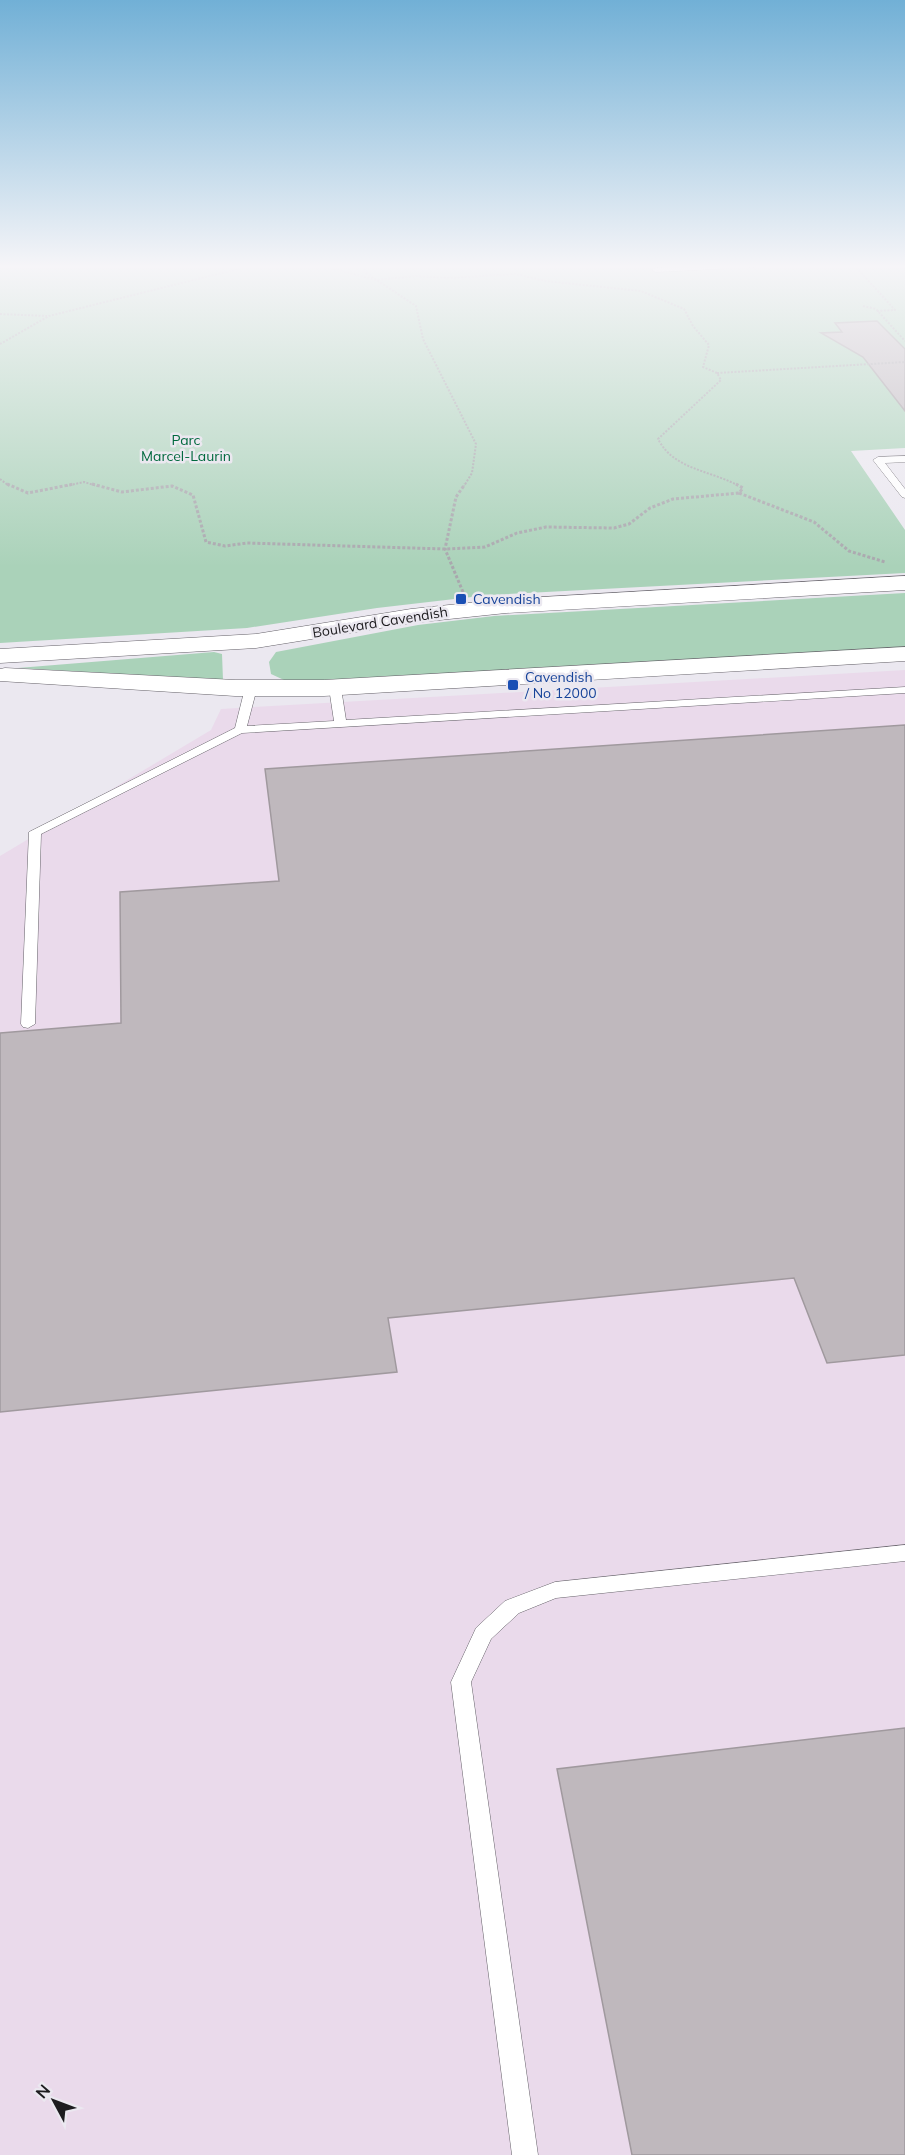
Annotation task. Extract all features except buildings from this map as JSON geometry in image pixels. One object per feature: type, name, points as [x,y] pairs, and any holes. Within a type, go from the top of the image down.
[{"type":"main road","name":"Boulevard Cavendish","points":[[0,656],[245,642],[454,610],[900,573]]},
{"type":"main road","points":[[245,642],[250,655],[251,688]]},
{"type":"main road","points":[[0,675],[251,688],[335,688],[905,654]]},
{"type":"lane","points":[[905,459],[878,460],[905,495]]},
{"type":"lane","points":[[240,730],[251,688]]},
{"type":"lane","points":[[335,688],[341,725]]},
{"type":"lane","points":[[28,1024],[35,832],[240,730],[905,690]]},
{"type":"lane","points":[[525,2155],[461,1682],[483,1634],[512,1607],[555,1590],[905,1553]]},
{"type":"path","points":[[436,366],[476,444],[472,473],[456,497],[445,549],[466,601]]},
{"type":"path","points":[[703,366],[717,373],[830,366]]},
{"type":"path","points":[[717,373],[721,380],[658,439],[661,450],[673,458],[737,484],[743,488],[739,493]]},
{"type":"path","points":[[0,479],[14,489],[28,493],[84,482],[122,492],[172,486],[193,495],[206,542],[225,546],[247,543],[445,549],[485,547],[517,533],[546,528],[614,528],[629,524],[650,508],[674,499],[739,493],[814,522],[849,551],[900,573]]},
{"type":"shaded area","points":[[905,670],[905,2155],[0,2155],[0,856],[211,730],[221,709]]},
{"type":"green space","name":"Parc Marcel-Laurin","points":[[0,366],[905,366],[905,448],[851,451],[905,530],[905,573],[489,595],[377,608],[247,628],[0,643]]},
{"type":"green space","points":[[905,593],[905,648],[352,681],[284,680],[271,674],[269,662],[276,652],[418,625],[494,616]]},
{"type":"green space","points":[[214,652],[222,654],[223,680],[18,668]]},
{"type":"place","name":"Cavendish","points":[[461,599]]},
{"type":"place","name":"Cavendish / No 12000","points":[[513,685]]}]
